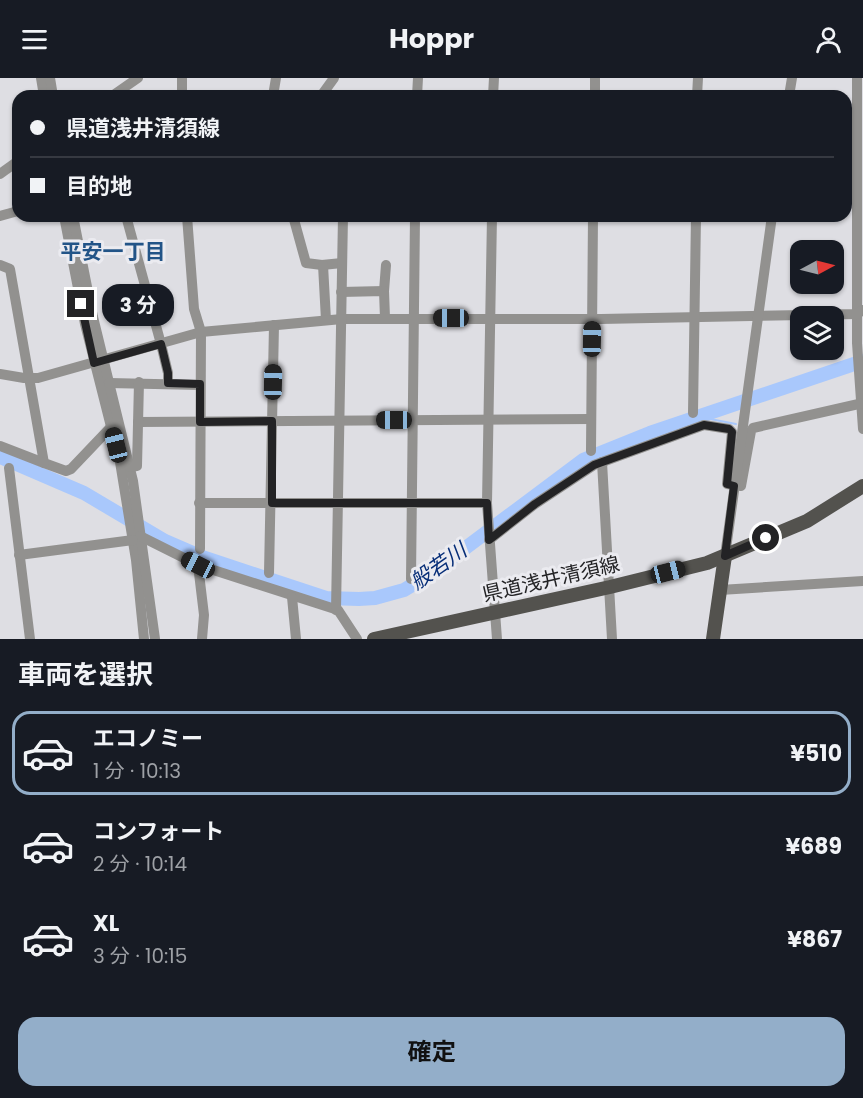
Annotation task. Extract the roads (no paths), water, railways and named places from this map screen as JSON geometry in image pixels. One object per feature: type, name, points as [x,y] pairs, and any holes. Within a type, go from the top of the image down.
[{"type":"main road","name":"県道浅井清須線","points":[[374,639],[610,587],[707,563],[807,520],[863,486]]},
{"type":"main road","points":[[713,639],[725,556]]},
{"type":"street","points":[[121,90],[138,78]]},
{"type":"street","points":[[856,78],[855,214],[860,312],[858,363],[863,429]]},
{"type":"street","points":[[65,222],[72,264],[99,362],[109,383],[130,467],[144,639]]},
{"type":"street","points":[[74,222],[111,427],[135,528],[155,639]]},
{"type":"street","points":[[128,222],[161,344],[168,383]]},
{"type":"street","points":[[187,222],[194,309],[201,333],[200,549]]},
{"type":"street","points":[[294,222],[306,263],[323,265],[342,263]]},
{"type":"street","points":[[343,222],[336,610],[357,639]]},
{"type":"street","points":[[411,579],[415,222]]},
{"type":"street","points":[[492,222],[487,503],[497,639]]},
{"type":"street","points":[[591,451],[593,222]]},
{"type":"street","points":[[693,413],[696,222]]},
{"type":"street","points":[[725,556],[771,222]]},
{"type":"street","points":[[0,265],[10,268],[44,463]]},
{"type":"street","points":[[323,265],[326,320]]},
{"type":"street","points":[[385,318],[386,265]]},
{"type":"street","points":[[341,292],[384,291]]},
{"type":"street","points":[[0,374],[30,378],[50,375],[201,333],[326,320],[694,318],[860,312]]},
{"type":"street","points":[[269,573],[274,325]]},
{"type":"street","points":[[130,467],[137,466],[139,382]]},
{"type":"street","points":[[109,383],[200,384]]},
{"type":"street","points":[[489,540],[582,472],[602,462],[704,425],[729,429],[732,432],[727,484],[742,485],[753,428],[862,403]]},
{"type":"street","points":[[138,422],[591,419]]},
{"type":"street","points":[[0,446],[66,471],[71,469],[111,427]]},
{"type":"street","points":[[602,462],[612,639]]},
{"type":"street","points":[[9,468],[30,639]]},
{"type":"street","points":[[199,503],[487,503]]},
{"type":"street","points":[[19,555],[135,528],[198,565],[336,610]]},
{"type":"street","points":[[198,565],[204,615],[202,639]]},
{"type":"street","points":[[720,590],[863,581]]},
{"type":"street","points":[[292,597],[296,639]]},
{"type":"waterway","name":"般若川","points":[[0,457],[84,493],[165,541],[202,557],[326,598],[375,598],[404,590],[432,573],[583,460],[650,433],[863,361]]},
{"type":"waterway","points":[[700,417],[736,424]]},
{"type":"district","name":"平安一丁目","points":[[113,251]]}]
